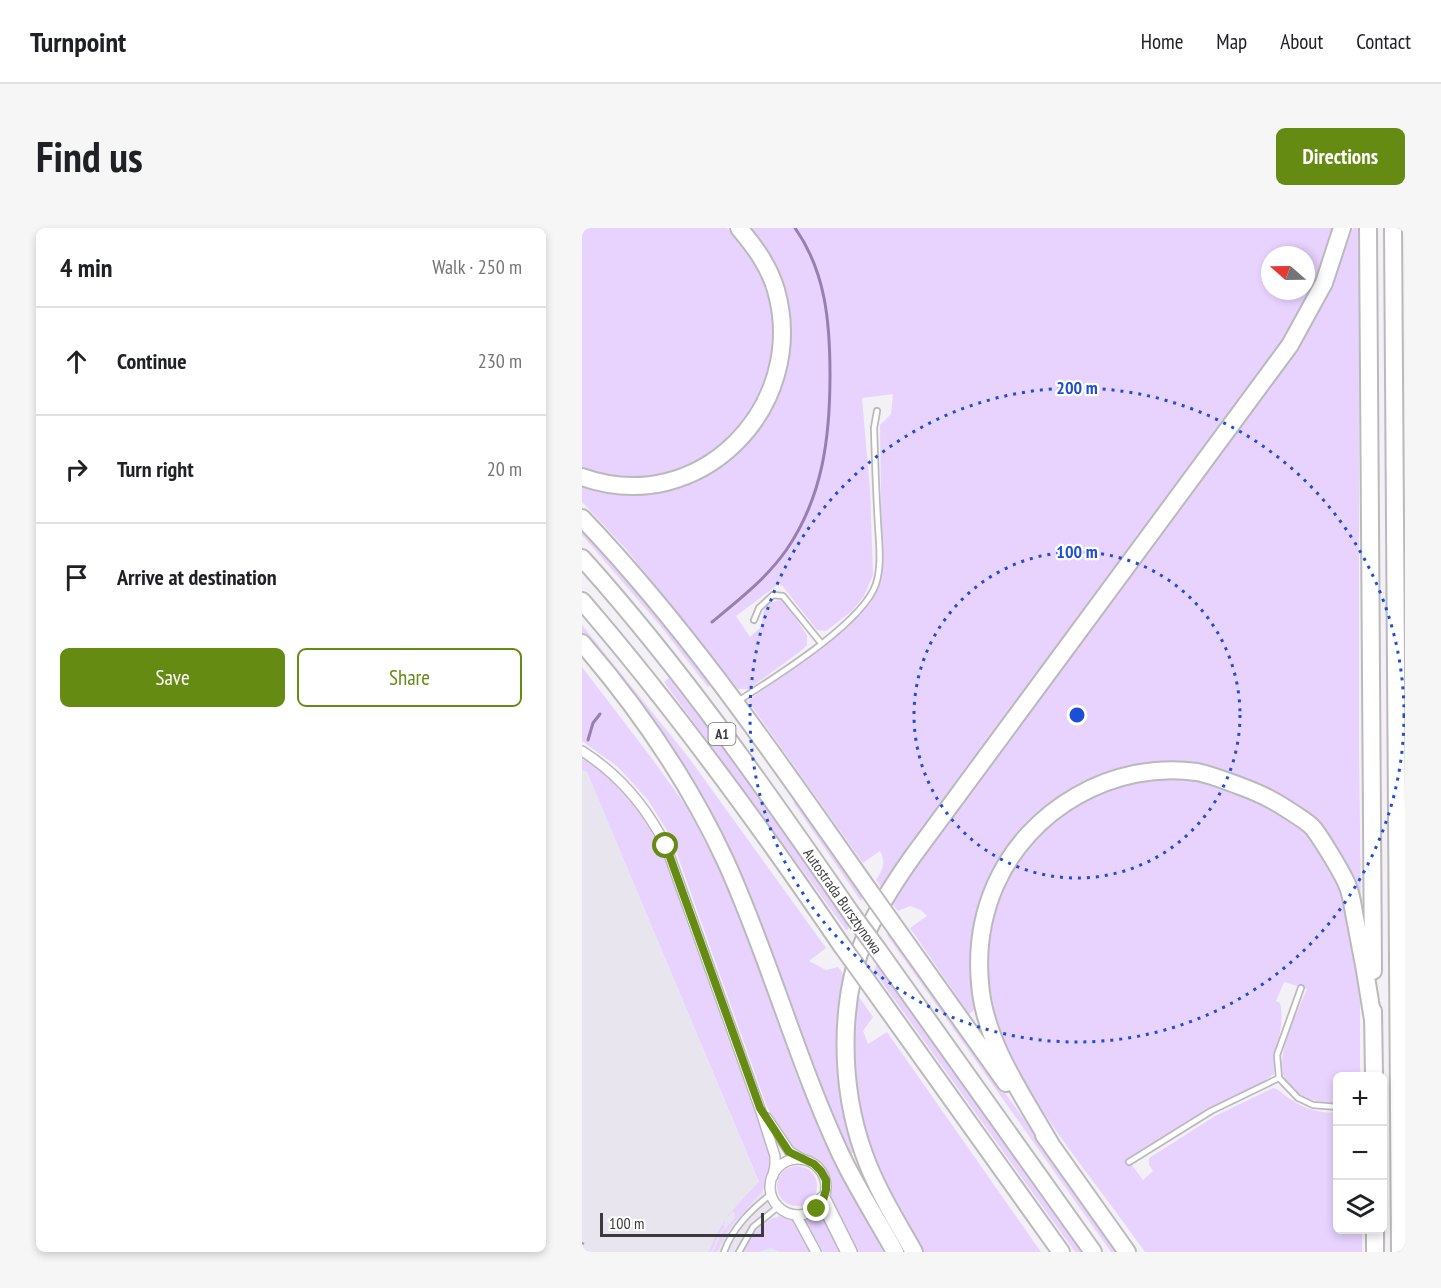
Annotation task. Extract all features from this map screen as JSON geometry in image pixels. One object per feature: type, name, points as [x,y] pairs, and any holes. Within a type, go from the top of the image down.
[{"type":"highway","points":[[582,477],[625,486],[662,483],[681,477],[721,457],[748,430],[760,413],[773,386],[778,366],[782,320],[776,290],[763,259],[739,228]]},
{"type":"highway","points":[[914,1252],[872,1174],[864,1155],[851,1107],[846,1026],[851,994],[866,935],[889,892],[918,849],[1290,345],[1324,283],[1342,228]]},
{"type":"highway","points":[[1368,228],[1374,1072]]},
{"type":"highway","points":[[1393,228],[1400,1252]]},
{"type":"highway","points":[[582,518],[660,607],[735,703],[1127,1252]]},
{"type":"highway","name":"Autostrada Bursztynowa","points":[[582,558],[674,668],[800,839],[1093,1252]]},
{"type":"highway","name":"Autostrada Bursztynowa","points":[[582,601],[633,661],[766,836],[1060,1252]]},
{"type":"highway","points":[[582,643],[655,738],[681,778],[726,862],[823,1114],[842,1155],[895,1252]]},
{"type":"highway","points":[[582,650],[601,665]]},
{"type":"highway","points":[[1050,1143],[991,1035],[980,985],[979,956],[982,927],[995,885],[1022,842],[1058,807],[1102,783],[1140,773],[1159,771],[1208,774],[1269,796],[1312,827],[1348,886],[1373,1020]]},
{"type":"highway","points":[[1375,1234],[1375,1252]]},
{"type":"main road","points":[[823,1200],[849,1252]]},
{"type":"street","points":[[582,751],[615,774],[634,794],[653,820],[678,877],[775,1156],[776,1165],[770,1185],[771,1194],[778,1207],[786,1213],[807,1214],[817,1209],[826,1190],[826,1180],[821,1171],[814,1164],[789,1152],[760,1108]]},
{"type":"street","points":[[773,1176],[786,1162],[795,1159],[805,1160]]},
{"type":"street","points":[[796,1215],[816,1252]]},
{"type":"lane","points":[[735,703],[821,643],[855,616],[870,599],[877,582],[879,559],[874,428],[877,411]]},
{"type":"lane","points":[[754,620],[759,608],[773,595],[783,596],[821,643]]},
{"type":"lane","points":[[1301,988],[1277,1055],[1279,1077],[1298,1098],[1313,1105],[1333,1107]]},
{"type":"lane","points":[[1130,1161],[1211,1111],[1279,1077]]},
{"type":"lane","points":[[724,1252],[729,1237],[742,1220],[771,1194]]},
{"type":"lane","points":[[738,1252],[753,1227],[778,1207]]},
{"type":"shaded area","points":[[582,228],[727,228],[749,252],[765,287],[772,310],[774,344],[770,368],[762,391],[750,413],[716,449],[696,462],[673,472],[627,481],[582,471]]},
{"type":"shaded area","points":[[745,228],[1337,228],[1315,284],[1315,246],[1261,246],[1261,300],[1307,300],[1297,320],[1259,376],[883,889],[876,880],[883,866],[880,851],[863,863],[748,701],[848,626],[870,604],[882,576],[880,425],[891,414],[893,394],[862,398],[870,490],[873,575],[864,596],[852,611],[826,631],[817,630],[780,583],[736,616],[750,637],[762,626],[764,611],[768,604],[783,600],[807,635],[807,645],[802,650],[749,689],[738,689],[626,549],[582,502],[582,483],[647,490],[752,433],[787,312]]},
{"type":"shaded area","points":[[1353,228],[1359,228],[1361,908],[1295,806],[1255,783],[1206,767],[1121,770],[1075,788],[1042,811],[1013,840],[991,874],[979,908],[973,940],[977,1008],[969,1014],[910,928],[927,916],[921,910],[910,906],[898,911],[892,903],[1039,695],[1293,356],[1326,300]]},
{"type":"shaded area","points":[[582,528],[614,563],[712,684],[708,687],[658,623],[582,535]]},
{"type":"shaded area","points":[[582,625],[689,758],[826,948],[809,961],[826,970],[838,967],[847,979],[839,1021],[837,1063],[840,1099],[855,1151],[850,1155],[820,1093],[747,890],[687,774],[619,676],[582,633]]},
{"type":"shaded area","points":[[582,667],[686,806],[722,874],[762,976],[797,1077],[883,1252],[856,1252],[830,1200],[831,1187],[827,1171],[817,1158],[790,1148],[767,1107],[671,837],[648,800],[618,767],[582,741]]},
{"type":"shaded area","points":[[669,678],[722,746],[850,924],[847,931],[664,682]]},
{"type":"shaded area","points":[[582,759],[603,773],[623,792],[640,814],[659,846],[771,1153],[772,1163],[763,1191],[731,1226],[717,1252],[713,1252],[722,1232],[735,1218],[734,1212],[731,1213],[759,1182],[587,772],[582,770]]},
{"type":"shaded area","points":[[582,770],[587,772],[788,1252],[582,1252]]},
{"type":"shaded area","points":[[1162,776],[1225,784],[1283,814],[1303,831],[1320,851],[1338,880],[1348,911],[1357,955],[1360,1072],[1333,1072],[1333,1103],[1312,1100],[1293,1091],[1285,1080],[1282,1066],[1284,1050],[1288,1034],[1307,989],[1284,982],[1276,1001],[1280,1003],[1281,1021],[1274,1074],[1202,1114],[1128,1160],[1143,1180],[1153,1171],[1149,1165],[1149,1158],[1215,1116],[1273,1088],[1306,1108],[1333,1112],[1333,1234],[1362,1234],[1362,1252],[1145,1252],[1052,1125],[1024,1082],[1008,1051],[997,1019],[990,987],[988,954],[992,922],[1001,891],[1016,861],[1057,814],[1081,799]]},
{"type":"shaded area","points":[[797,799],[863,896],[861,901],[793,802]]},
{"type":"shaded area","points":[[889,931],[1119,1252],[1111,1252],[887,935]]},
{"type":"shaded area","points":[[877,964],[1081,1252],[1075,1252],[874,971]]},
{"type":"shaded area","points":[[857,994],[873,1017],[863,1031],[868,1044],[887,1032],[1041,1252],[922,1252],[879,1177],[862,1129],[852,1077],[851,1031]]},
{"type":"shaded area","points":[[797,1166],[805,1167],[811,1172],[816,1178],[816,1194],[811,1200],[805,1205],[797,1206],[789,1205],[783,1200],[778,1194],[777,1186],[778,1178],[783,1172],[789,1167]]},
{"type":"shaded area","points":[[822,1207],[844,1252],[823,1252],[804,1218],[814,1215]]},
{"type":"shaded area","points":[[780,1216],[795,1221],[813,1252],[780,1252],[770,1248],[759,1252],[744,1252],[758,1229],[768,1221]]},
{"type":"shaded area","points":[[726,1220],[725,1226],[709,1252],[718,1232]]},
{"type":"waterway","points":[[712,622],[762,579],[787,549],[809,508],[822,465],[830,398],[827,317],[814,262],[795,228]]},
{"type":"waterway","points":[[588,740],[593,723],[600,714]]},
{"type":"route","points":[[666,846],[760,1108],[789,1152],[814,1164],[826,1180],[823,1200],[817,1209]]}]
